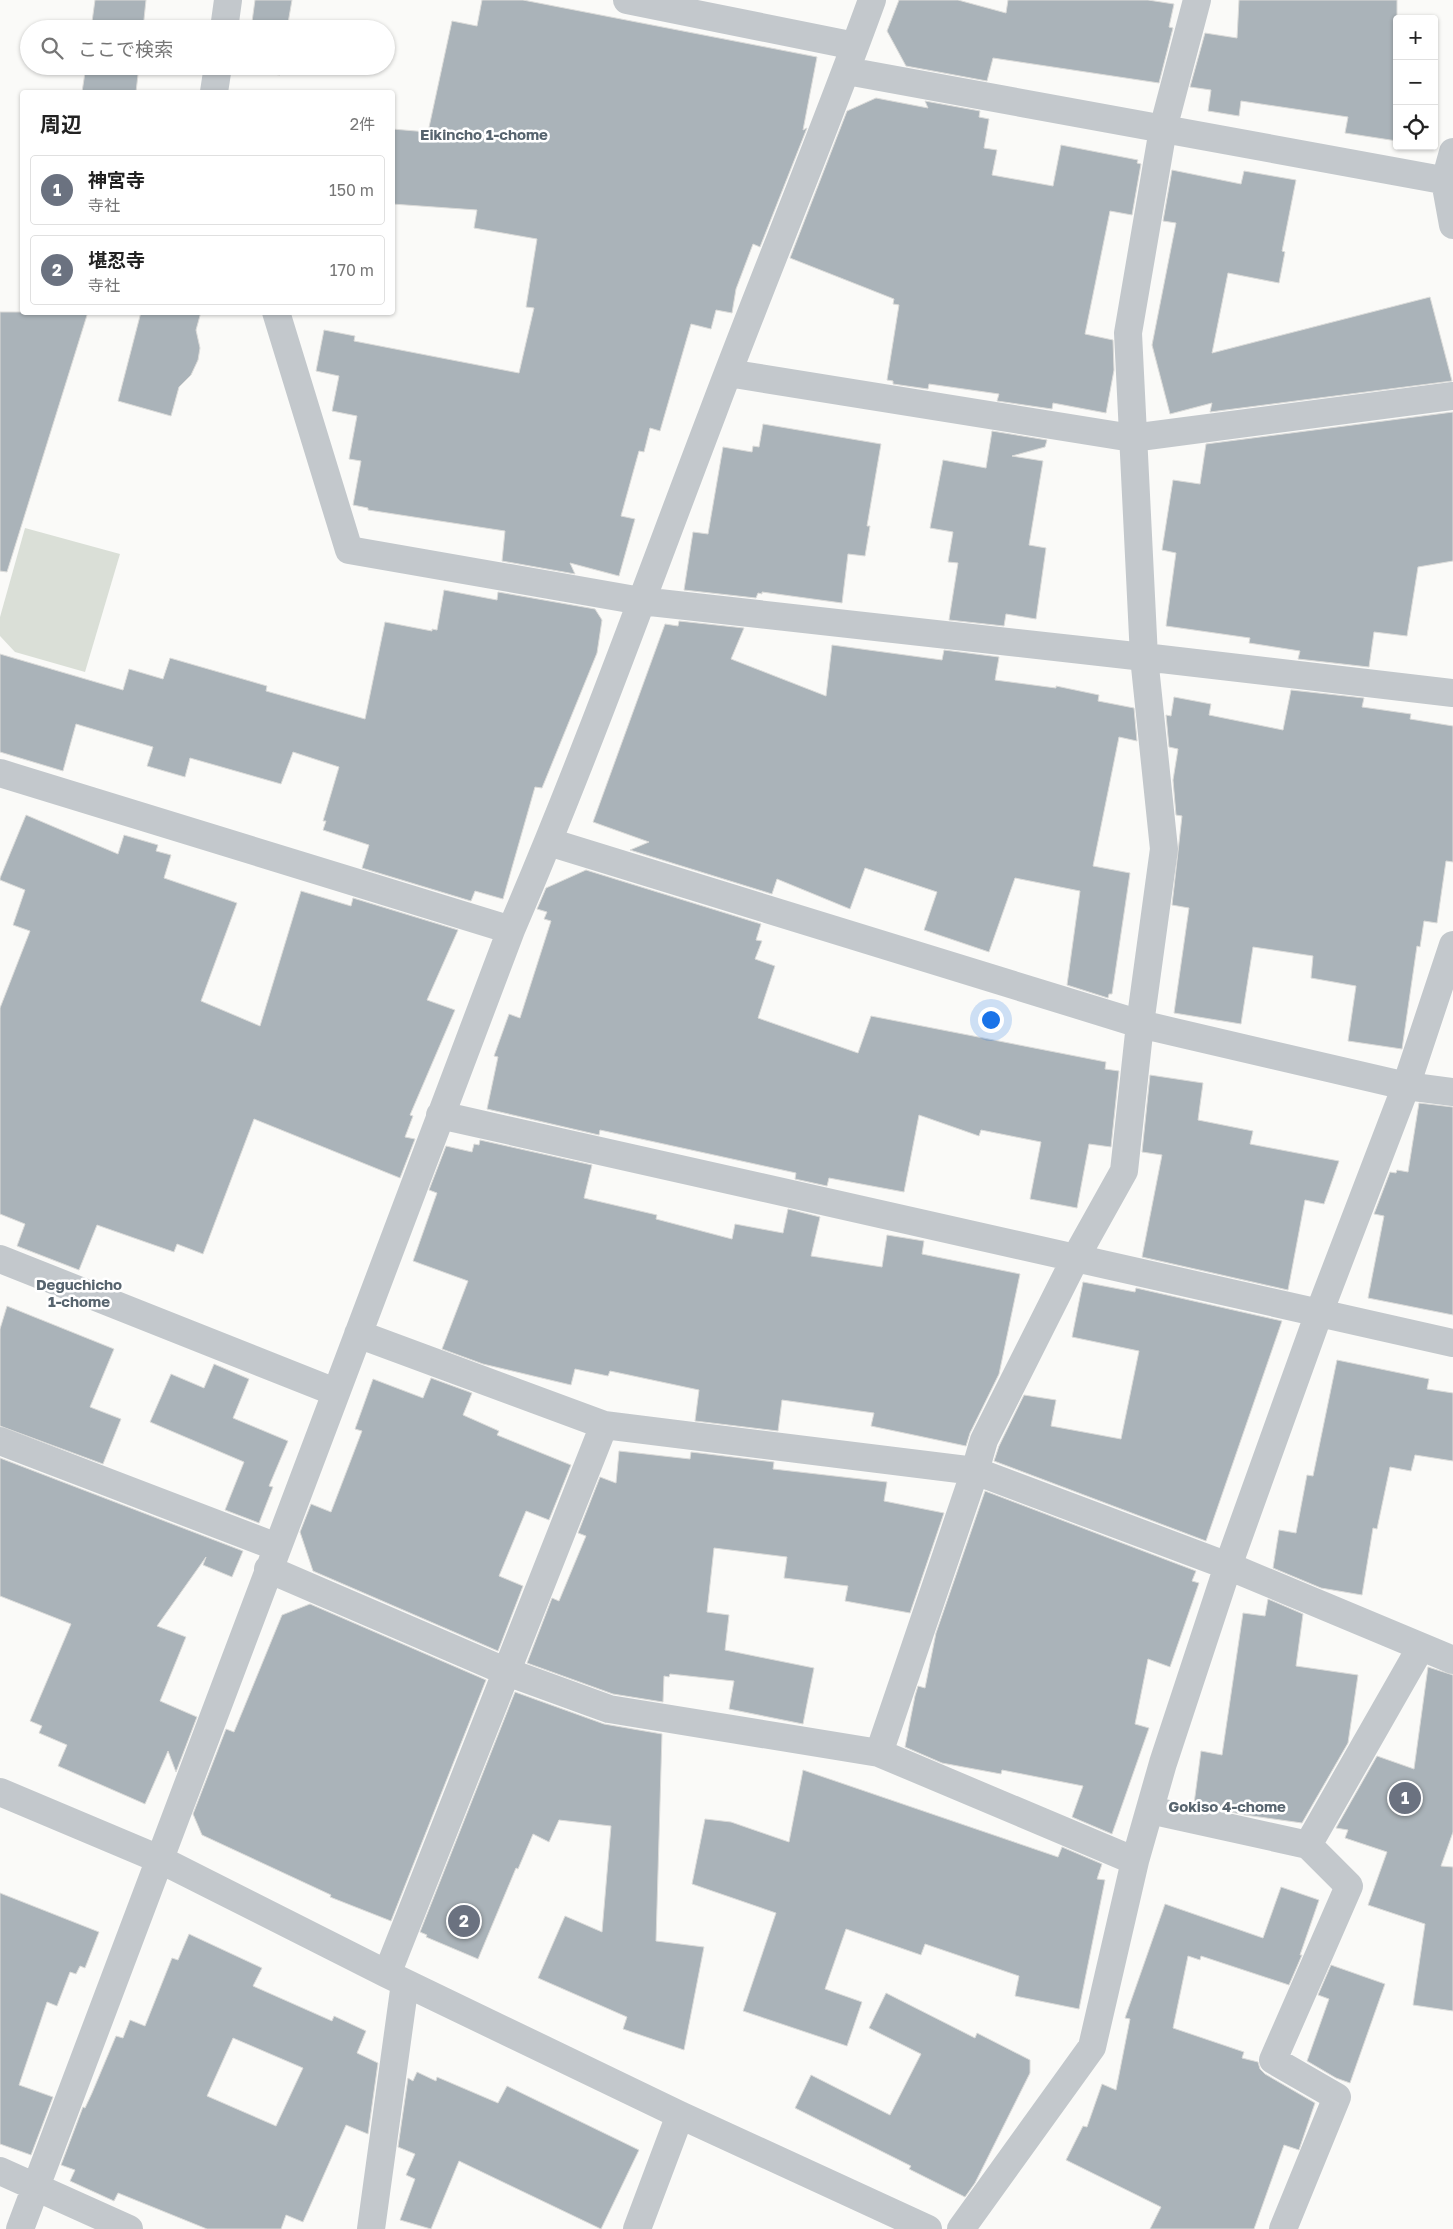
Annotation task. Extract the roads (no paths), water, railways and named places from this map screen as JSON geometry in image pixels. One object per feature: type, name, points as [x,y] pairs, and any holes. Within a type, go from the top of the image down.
[{"type":"street","points":[[225,20],[228,0]]},
{"type":"street","points":[[627,0],[851,58],[1163,129],[1449,182]]},
{"type":"street","points":[[20,2229],[440,1114],[511,930],[548,842],[872,0]]},
{"type":"street","points":[[879,1753],[984,1440],[1076,1257],[1124,1171],[1140,1024],[1164,848],[1144,657],[1128,333],[1163,129],[1197,0]]},
{"type":"street","points":[[214,90],[217,75]]},
{"type":"street","points":[[1453,152],[1449,182],[1453,224]]},
{"type":"street","points":[[277,315],[349,550],[641,601],[1453,693]]},
{"type":"street","points":[[728,373],[1132,438],[1453,396]]},
{"type":"street","points":[[1,778],[511,930]]},
{"type":"street","points":[[548,842],[1140,1024],[1406,1086],[1453,1092]]},
{"type":"street","points":[[961,2229],[1092,2047],[1135,1861],[1163,1763],[1228,1566],[1319,1313],[1406,1086],[1453,945]]},
{"type":"street","points":[[440,1114],[1453,1342]]},
{"type":"street","points":[[0,1259],[336,1392]]},
{"type":"street","points":[[358,1334],[604,1425],[975,1471],[1228,1566],[1453,1660]]},
{"type":"street","points":[[371,2229],[396,1978],[507,1672],[604,1425]]},
{"type":"street","points":[[0,1442],[273,1558],[507,1672],[608,1708],[879,1753],[1135,1861]]},
{"type":"street","points":[[1308,1845],[1421,1647]]},
{"type":"street","points":[[0,1792],[159,1859],[396,1978],[680,2115],[928,2229]]},
{"type":"street","points":[[1150,1810],[1308,1845],[1349,1886],[1273,2060],[1337,2097],[1283,2229]]},
{"type":"street","points":[[637,2229],[680,2115]]},
{"type":"street","points":[[0,2171],[129,2229]]},
{"type":"place","name":"神宮寺","points":[[1405,1798]]},
{"type":"place","name":"堪忍寺","points":[[464,1921]]},
{"type":"district","name":"Eikincho 1-chome","points":[[484,135]]},
{"type":"district","name":"Deguchicho 1-chome","points":[[79,1294]]},
{"type":"district","name":"Gokiso 4-chome","points":[[1227,1807]]}]
